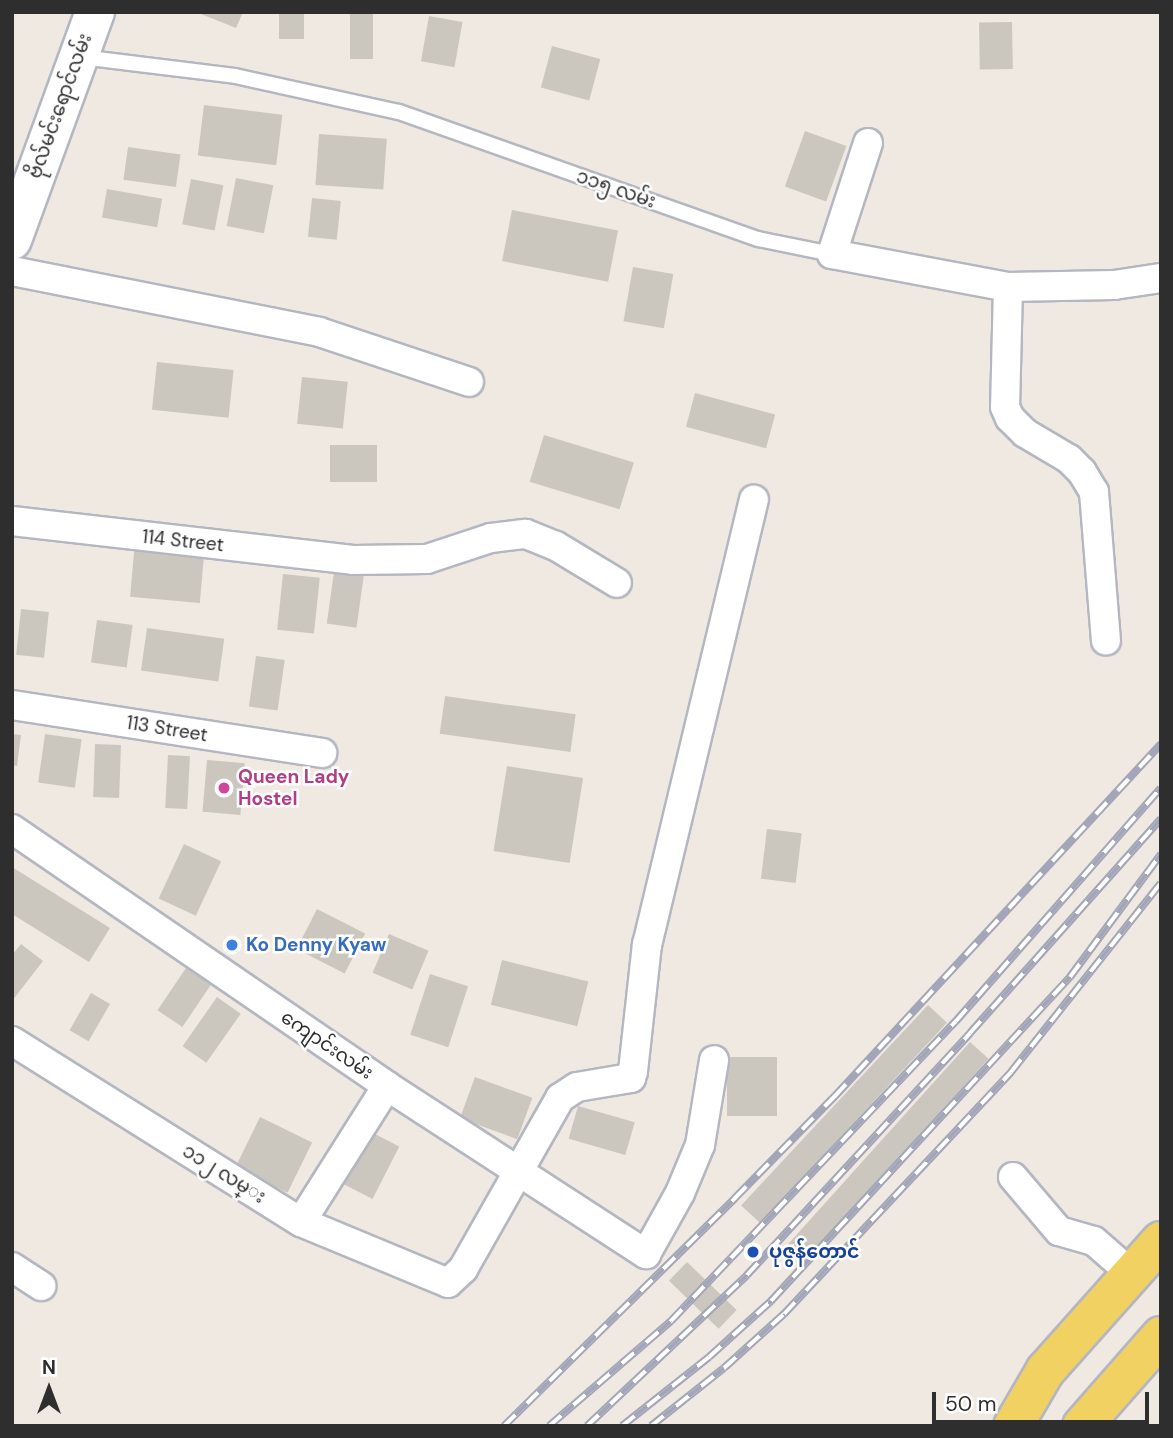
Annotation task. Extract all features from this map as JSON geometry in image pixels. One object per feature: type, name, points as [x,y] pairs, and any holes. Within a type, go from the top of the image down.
[{"type":"main road","name":"ဗိုလ်မင်းရောင်လမ်း","points":[[12,240],[93,15]]},
{"type":"main road","points":[[1013,1426],[1045,1371],[1161,1241]]},
{"type":"main road","points":[[1082,1426],[1161,1336]]},
{"type":"street","points":[[832,254],[868,144]]},
{"type":"street","name":"၁၁၅ လမ်း","points":[[832,254],[1008,287],[1114,285],[1161,278]]},
{"type":"street","points":[[12,271],[319,332],[470,383]]},
{"type":"street","points":[[1008,287],[1005,407],[1010,418],[1026,433],[1069,459],[1082,472],[1094,492],[1106,641]]},
{"type":"street","points":[[518,1170],[560,1098],[567,1091],[631,1078],[634,1071],[647,945],[754,500]]},
{"type":"street","name":"114 Street","points":[[12,521],[353,560],[427,559],[491,538],[526,534],[556,545],[617,583]]},
{"type":"street","name":"113 Street","points":[[12,705],[322,753]]},
{"type":"street","name":"ကျောင်းလမ်း","points":[[12,829],[387,1086],[646,1254],[680,1193],[700,1145],[714,1060]]},
{"type":"street","name":"၁၁၂ လမ္း","points":[[12,1041],[301,1222],[448,1283],[463,1269],[518,1170]]},
{"type":"street","points":[[301,1222],[387,1086]]},
{"type":"street","points":[[1013,1177],[1059,1231],[1094,1241],[1133,1275]]},
{"type":"street","points":[[12,1267],[41,1286]]},
{"type":"lane","name":"၁၁၅ လမ်း","points":[[76,57],[236,76],[399,112],[758,239],[832,254]]},
{"type":"building","points":[[196,12],[243,12],[236,28]]},
{"type":"building","points":[[279,12],[304,12],[304,39],[279,39]]},
{"type":"building","points":[[350,12],[373,12],[373,59],[350,59]]},
{"type":"building","points":[[429,16],[462,22],[454,67],[421,61]]},
{"type":"building","points":[[1012,22],[1013,69],[980,70],[979,23]]},
{"type":"building","points":[[552,46],[600,59],[589,100],[541,88]]},
{"type":"building","points":[[204,105],[282,115],[276,165],[198,156]]},
{"type":"building","points":[[805,131],[846,146],[826,201],[785,186]]},
{"type":"building","points":[[319,134],[387,139],[383,190],[315,185]]},
{"type":"building","points":[[128,147],[180,154],[176,187],[123,180]]},
{"type":"building","points":[[236,178],[273,185],[264,233],[227,226]]},
{"type":"building","points":[[191,179],[223,185],[215,230],[182,224]]},
{"type":"building","points":[[107,189],[162,199],[157,227],[102,218]]},
{"type":"building","points":[[312,198],[341,201],[337,240],[308,237]]},
{"type":"building","points":[[512,210],[618,231],[608,282],[502,261]]},
{"type":"building","points":[[633,267],[673,274],[664,328],[623,321]]},
{"type":"building","points":[[157,362],[234,370],[229,418],[152,410]]},
{"type":"building","points":[[302,377],[348,382],[343,429],[297,424]]},
{"type":"building","points":[[695,393],[775,414],[766,448],[686,427]]},
{"type":"building","points":[[544,435],[634,462],[620,509],[530,482]]},
{"type":"building","points":[[330,445],[377,445],[377,482],[330,482]]},
{"type":"building","points":[[135,541],[205,547],[200,603],[130,597]]},
{"type":"building","points":[[334,572],[364,576],[356,628],[327,623]]},
{"type":"building","points":[[283,574],[320,578],[314,634],[277,630]]},
{"type":"building","points":[[21,609],[49,612],[44,658],[16,655]]},
{"type":"building","points":[[97,620],[133,625],[127,668],[91,663]]},
{"type":"building","points":[[147,628],[224,639],[218,681],[141,671]]},
{"type":"building","points":[[256,656],[285,660],[278,711],[249,707]]},
{"type":"building","points":[[445,696],[576,714],[570,752],[440,734]]},
{"type":"building","points":[[12,734],[21,735],[17,766],[12,765]]},
{"type":"building","points":[[45,734],[82,739],[75,788],[38,783]]},
{"type":"building","points":[[95,744],[121,745],[119,798],[93,797]]},
{"type":"building","points":[[168,755],[190,756],[187,809],[165,808]]},
{"type":"building","name":"Queen Lady Hostel","points":[[207,760],[245,763],[240,815],[202,812]]},
{"type":"building","points":[[507,766],[583,778],[570,863],[494,851]]},
{"type":"building","points":[[767,829],[802,833],[796,883],[761,879]]},
{"type":"building","points":[[184,844],[221,861],[196,916],[159,898]]},
{"type":"building","points":[[12,867],[110,928],[89,962],[12,914]]},
{"type":"building","points":[[317,909],[365,934],[345,974],[297,949]]},
{"type":"building","points":[[389,934],[429,951],[412,989],[373,973]]},
{"type":"building","points":[[21,944],[43,961],[12,1001],[12,955]]},
{"type":"building","points":[[502,960],[588,982],[577,1026],[491,1005]]},
{"type":"building","points":[[186,968],[211,985],[182,1027],[157,1010]]},
{"type":"building","points":[[430,974],[468,986],[448,1047],[410,1035]]},
{"type":"building","points":[[91,993],[110,1004],[89,1041],[70,1030]]},
{"type":"building","points":[[217,997],[241,1014],[206,1063],[183,1046]]},
{"type":"building","points":[[928,1005],[947,1023],[760,1223],[741,1205]]},
{"type":"building","points":[[970,1042],[989,1059],[807,1261],[788,1244]]},
{"type":"building","points":[[727,1057],[777,1057],[777,1116],[727,1116]]},
{"type":"building","points":[[475,1077],[532,1098],[517,1139],[460,1118]]},
{"type":"building","points":[[578,1106],[635,1122],[625,1155],[569,1139]]},
{"type":"building","points":[[260,1117],[312,1142],[288,1193],[235,1167]]},
{"type":"building","points":[[369,1131],[399,1146],[373,1199],[342,1184]]},
{"type":"building","points":[[687,1262],[737,1310],[719,1329],[669,1281]]},
{"type":"railway","points":[[504,1426],[835,1096],[1161,744]]},
{"type":"railway","points":[[549,1426],[671,1321],[956,1021],[1161,788]]},
{"type":"railway","points":[[587,1426],[747,1275],[970,1033],[1161,819]]},
{"type":"railway","points":[[622,1426],[709,1357],[771,1301],[1070,977],[1161,854]]},
{"type":"railway","points":[[651,1426],[724,1368],[784,1314],[1011,1072],[1161,883]]},
{"type":"place","name":"Queen Lady Hostel","points":[[224,788]]},
{"type":"place","name":"Ko Denny Kyaw","points":[[232,945]]},
{"type":"place","name":"ပုဇွန်တောင်","points":[[753,1252]]}]
